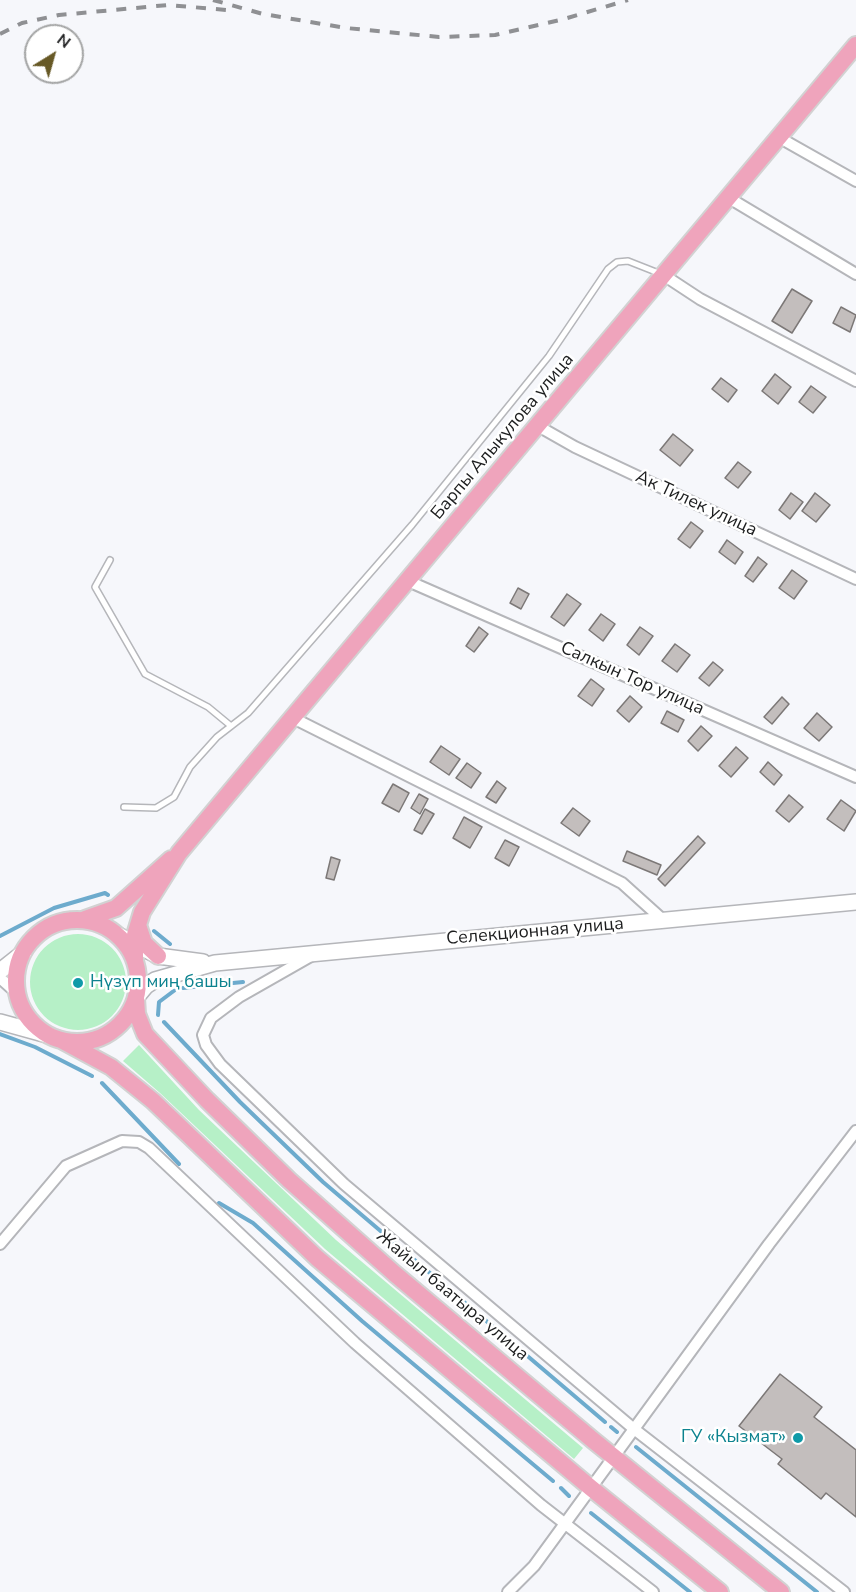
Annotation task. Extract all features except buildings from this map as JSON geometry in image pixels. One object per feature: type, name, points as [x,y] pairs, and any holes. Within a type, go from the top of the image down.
[{"type":"main road","name":"Барпы Алыкулова улица","points":[[78,920],[94,917],[116,908],[179,853],[856,45]]},
{"type":"main road","name":"Барпы Алыкулова улица","points":[[135,954],[137,924],[179,853]]},
{"type":"main road","points":[[56,1038],[83,1042],[104,1036],[122,1023],[136,998],[139,981],[135,954],[118,935],[99,924],[78,920],[46,928],[24,952],[17,973],[18,994],[33,1023],[56,1038],[111,1067],[153,1101],[317,1258],[591,1488],[720,1592]]},
{"type":"main road","points":[[137,924],[144,943],[158,956]]},
{"type":"main road","name":"Жайыл баатыра улица","points":[[136,998],[137,1014],[145,1034],[207,1100],[289,1180],[395,1274],[613,1458],[781,1592]]},
{"type":"street","points":[[780,138],[856,181]]},
{"type":"street","points":[[729,198],[856,274]]},
{"type":"street","points":[[662,274],[700,299],[856,381]]},
{"type":"street","name":"Ак Тилек улица","points":[[538,426],[575,447],[856,579]]},
{"type":"street","name":"Салкын Тор улица","points":[[408,581],[856,777]]},
{"type":"street","points":[[293,718],[622,883],[663,920]]},
{"type":"street","name":"Селекционная улица","points":[[136,998],[146,986],[155,980],[215,963],[856,902]]},
{"type":"street","points":[[0,971],[24,952]]},
{"type":"street","points":[[316,953],[238,997],[211,1018],[203,1035],[206,1045],[220,1064],[344,1184],[634,1429],[844,1592]]},
{"type":"street","name":"Селекционная улица","points":[[135,954],[215,963]]},
{"type":"street","points":[[0,978],[18,994]]},
{"type":"street","points":[[0,1022],[56,1038]]},
{"type":"street","points":[[508,1592],[534,1566],[769,1244],[856,1131]]},
{"type":"street","points":[[0,1244],[66,1166],[122,1141],[139,1142],[149,1148],[355,1343],[565,1524],[653,1592]]},
{"type":"lane","points":[[124,807],[156,808],[174,797],[190,767],[231,726],[248,713],[412,525],[549,356],[608,268],[617,262],[628,261],[662,274]]},
{"type":"lane","points":[[110,560],[95,587],[145,674],[208,707],[231,726]]},
{"type":"green space","points":[[78,934],[96,938],[112,948],[122,964],[126,982],[122,1000],[112,1016],[96,1026],[78,1030],[60,1026],[44,1016],[34,1000],[30,982],[34,964],[44,948],[60,938]]},
{"type":"green space","points":[[139,1045],[199,1110],[336,1240],[583,1448],[574,1459],[325,1249],[123,1061]]},
{"type":"waterway","points":[[0,936],[54,908],[105,893],[108,895]]},
{"type":"waterway","points":[[154,931],[170,944]]},
{"type":"waterway","points":[[183,988],[243,982]]},
{"type":"waterway","points":[[158,1015],[159,1002],[175,990]]},
{"type":"waterway","points":[[164,1022],[240,1102],[323,1182],[605,1422]]},
{"type":"waterway","points":[[0,1034],[35,1047],[92,1076]]},
{"type":"waterway","points":[[102,1083],[179,1164]]},
{"type":"waterway","points":[[219,1203],[253,1223],[362,1321],[553,1481]]},
{"type":"waterway","points":[[611,1427],[617,1432]]},
{"type":"waterway","points":[[636,1447],[817,1592]]},
{"type":"waterway","points":[[561,1488],[569,1496]]},
{"type":"waterway","points":[[591,1513],[690,1592]]},
{"type":"railway","points":[[213,0],[263,14],[346,28],[439,37],[495,35],[564,19],[628,0]]},
{"type":"railway","points":[[0,34],[22,23],[59,15],[168,5],[227,10]]},
{"type":"place","name":"Нүзүп миң башы","points":[[78,983]]},
{"type":"place","name":"ГУ «Кызмат»","points":[[798,1438]]}]
